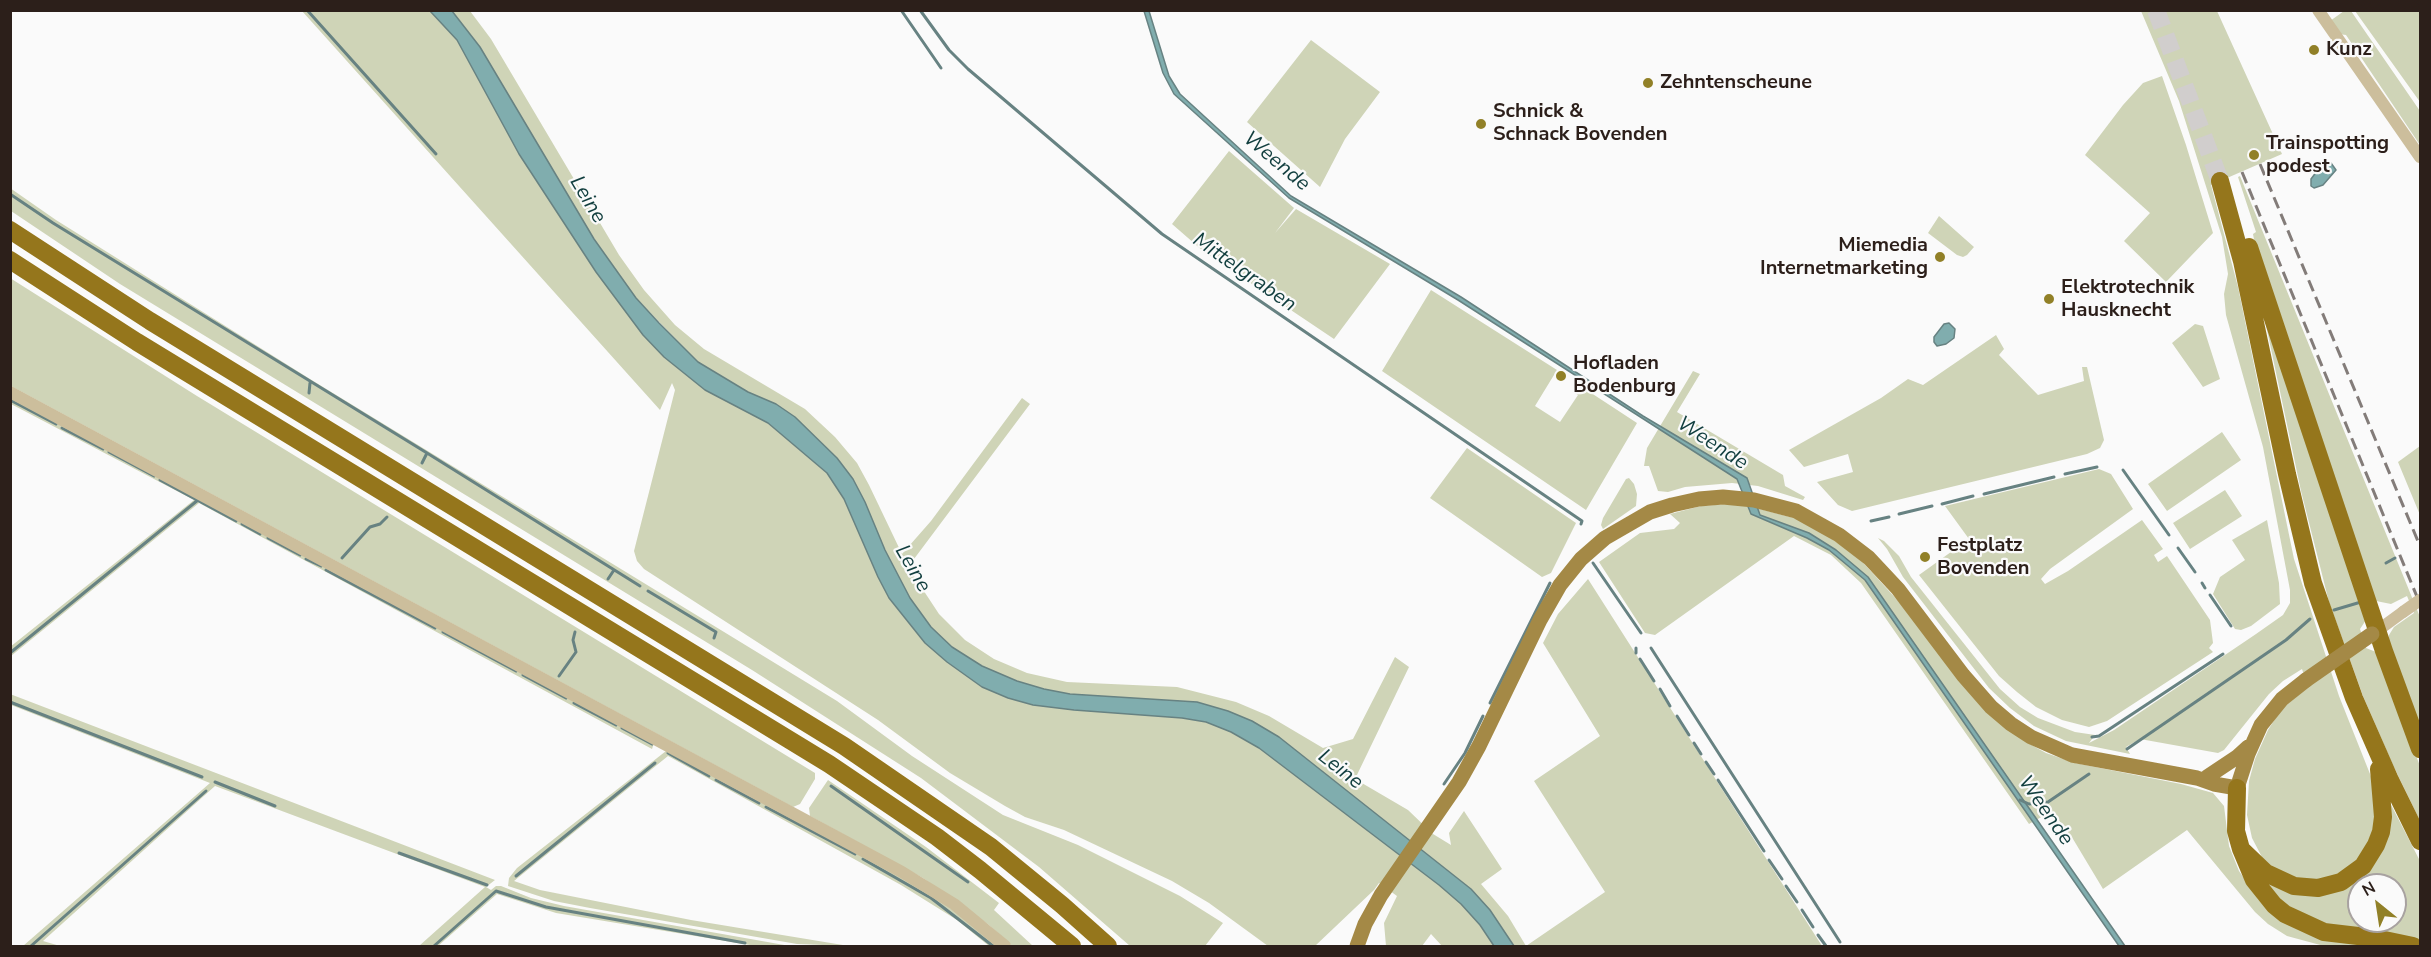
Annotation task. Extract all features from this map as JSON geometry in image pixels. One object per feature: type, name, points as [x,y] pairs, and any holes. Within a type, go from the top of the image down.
[{"type":"highway","points":[[2420,839],[2354,698],[2320,606],[2300,533],[2258,327],[2222,186],[2261,279],[2375,632],[2421,749]]},
{"type":"highway","points":[[10,230],[150,321],[730,674],[862,758],[991,848],[1062,905],[1108,946]]},
{"type":"highway","points":[[10,260],[137,342],[830,764],[937,837],[1071,946]]},
{"type":"highway","points":[[2241,849],[2276,879],[2305,888],[2332,886],[2354,873],[2371,855],[2381,832],[2382,801],[2378,752]]},
{"type":"highway","points":[[2238,786],[2236,831],[2241,849],[2254,880],[2274,905],[2285,914],[2324,932],[2375,938],[2413,946]]},
{"type":"main road","points":[[1357,946],[1365,924],[1381,894],[1434,818],[1479,746],[1540,620],[1560,585],[1581,559],[1605,538],[1650,512],[1700,499],[1733,497],[1774,504],[1809,517],[1839,535],[1869,558],[1898,589],[1977,692],[2011,724],[2052,748],[2072,755],[2202,777],[2214,784],[2238,786],[2252,742]]},
{"type":"main road","points":[[2202,777],[2237,758],[2252,742],[2273,709],[2287,694],[2375,632]]},
{"type":"street","points":[[2318,10],[2421,157]]},
{"type":"street","points":[[10,392],[902,872],[954,904],[1005,946]]},
{"type":"street","points":[[2375,632],[2421,600]]},
{"type":"green space","points":[[302,11],[430,11],[457,40],[519,154],[596,272],[664,357],[705,390],[768,423],[827,473],[844,499],[889,598],[925,643],[947,662],[982,687],[1074,710],[1182,718],[1206,722],[1231,732],[1259,748],[1439,885],[1461,903],[1494,946],[1442,946],[1431,934],[1422,946],[1386,946],[1384,923],[1397,896],[1379,883],[1315,946],[1268,946],[1209,903],[1172,881],[1064,830],[1025,817],[950,773],[878,720],[644,569],[637,561],[634,551],[675,390],[672,383],[660,410]]},
{"type":"green space","points":[[452,11],[470,11],[491,39],[619,255],[644,290],[675,325],[704,349],[805,409],[835,437],[857,463],[902,554],[931,521],[1022,398],[1030,404],[908,567],[939,614],[965,640],[994,659],[1027,673],[1067,682],[1177,687],[1236,702],[1269,716],[1323,748],[1353,739],[1395,657],[1409,667],[1355,779],[1408,810],[1433,834],[1451,845],[1449,833],[1464,811],[1502,869],[1481,884],[1508,916],[1526,946],[1514,946],[1471,889],[1280,738],[1252,721],[1197,702],[1069,694],[1044,689],[1017,681],[982,666],[952,647],[931,627],[910,598],[885,550],[865,502],[853,479],[837,458],[795,417],[776,404],[748,392],[698,362],[636,298],[594,239],[480,47]]},
{"type":"green space","points":[[2141,11],[2217,11],[2282,154],[2211,185],[2238,287],[2294,559],[2339,696],[2372,779],[2376,829],[2354,866],[2324,881],[2289,879],[2264,861],[2252,838],[2247,815],[2249,781],[2255,759],[2268,730],[2282,708],[2308,687],[2302,669],[2283,681],[2269,694],[2224,750],[2218,753],[2140,739],[2126,747],[2130,754],[2066,741],[2034,726],[1989,688],[1903,577],[1878,538],[1899,556],[1911,577],[2000,689],[2020,707],[2038,718],[2075,732],[2095,735],[2089,743],[2114,730],[2256,634],[2283,615],[2290,603],[2290,590],[2263,447],[2226,315],[2224,294],[2228,274],[2222,237],[2179,101]]},
{"type":"green space","points":[[2344,11],[2351,11],[2420,111],[2420,145],[2346,35],[2339,34],[2330,21]]},
{"type":"green space","points":[[2355,11],[2420,11],[2420,102]]},
{"type":"green space","points":[[1311,40],[1380,92],[1345,139],[1320,187],[1247,122]]},
{"type":"green space","points":[[2162,76],[2213,233],[2166,282],[2124,241],[2150,213],[2085,155],[2143,83]]},
{"type":"green space","points":[[1229,151],[1294,208],[1275,233],[1296,209],[1390,264],[1334,339],[1203,251],[1172,224]]},
{"type":"green space","points":[[2240,176],[2420,617],[2420,733],[2388,642],[2394,627],[2414,613],[2407,596],[2391,604],[2376,601],[2255,245],[2253,234],[2256,232],[2238,177]]},
{"type":"green space","points":[[10,188],[56,220],[310,379],[837,701],[912,756],[1003,815],[1078,845],[1180,896],[1223,923],[1205,946],[1130,946],[1039,867],[921,778],[752,670],[120,284],[11,211]]},
{"type":"green space","points":[[1939,216],[1974,247],[1967,255],[1963,257],[1957,255],[1928,233]]},
{"type":"green space","points":[[10,278],[197,396],[815,773],[815,779],[800,804],[793,807],[11,386]]},
{"type":"green space","points":[[1431,290],[1557,370],[1535,406],[1560,422],[1578,395],[1573,392],[1579,385],[1637,423],[1586,510],[1382,371]]},
{"type":"green space","points":[[2263,311],[2366,620],[2360,629],[2366,648],[2376,652],[2420,766],[2420,821],[2363,696],[2329,602],[2301,491]]},
{"type":"green space","points":[[2195,324],[2203,326],[2220,379],[2203,387],[2172,343]]},
{"type":"green space","points":[[1996,335],[2004,349],[1999,355],[2038,395],[2084,381],[2082,367],[2087,367],[2104,440],[2100,448],[2087,454],[1852,511],[1838,505],[1817,482],[1853,472],[1848,454],[1804,467],[1789,450],[1881,398],[1908,379],[1923,385]]},
{"type":"green space","points":[[1693,371],[1700,374],[1677,412],[1783,475],[1785,486],[1805,497],[1803,500],[1758,486],[1732,483],[1685,487],[1668,492],[1658,491],[1649,466],[1644,466],[1647,448]]},
{"type":"green space","points":[[11,397],[654,744],[652,749],[199,503],[11,656],[10,647],[194,500],[11,404]]},
{"type":"green space","points":[[2222,432],[2241,460],[2167,511],[2148,484]]},
{"type":"green space","points":[[2420,446],[2420,515],[2398,462]]},
{"type":"green space","points":[[1467,448],[1576,523],[1551,573],[1542,577],[1430,498]]},
{"type":"green space","points":[[2099,469],[2111,474],[2133,509],[2050,569],[2041,579],[2045,584],[2068,571],[2142,520],[2163,549],[2154,555],[2158,562],[2167,556],[2210,620],[2213,643],[2209,648],[2213,652],[2107,721],[2089,727],[2062,720],[2036,707],[1999,676],[1919,575],[1969,539],[1945,506]]},
{"type":"green space","points":[[1629,478],[1637,494],[1636,506],[1603,529],[1601,525],[1603,518],[1626,479]]},
{"type":"green space","points":[[2225,490],[2242,516],[2190,549],[2173,523]]},
{"type":"green space","points":[[1745,505],[1805,521],[1857,556],[2028,743],[2046,753],[2075,763],[2181,784],[2213,793],[2224,806],[2229,846],[2239,871],[2259,900],[2388,946],[2324,946],[2287,936],[2255,912],[2187,830],[2103,889],[2073,839],[2052,811],[2029,824],[1861,583],[1831,555],[1794,536],[1655,635],[1645,633],[1599,562],[1640,533],[1674,529],[1680,523],[1670,514],[1701,506]]},
{"type":"green space","points":[[2267,520],[2279,583],[2280,604],[2251,626],[2241,630],[2235,629],[2213,594],[2220,577],[2245,560],[2232,540]]},
{"type":"green space","points":[[1588,579],[1822,946],[1526,946],[1605,892],[1534,781],[1600,736],[1543,643],[1558,614]]},
{"type":"green space","points":[[10,694],[495,880],[486,887],[491,890],[496,886],[501,886],[531,898],[564,906],[790,946],[756,946],[556,913],[497,894],[438,946],[419,946],[485,887],[215,786],[43,941],[60,946],[23,946],[210,783],[11,705]]},
{"type":"green space","points":[[666,751],[902,876],[941,901],[999,946],[989,946],[957,920],[901,885],[668,756],[514,881],[540,890],[691,920],[849,946],[797,944],[590,908],[554,901],[508,886],[509,878],[517,868]]},
{"type":"green space","points":[[828,780],[926,847],[999,903],[994,910],[1033,946],[1012,946],[989,925],[923,878],[810,816],[809,808]]},
{"type":"green space","points":[[2387,797],[2420,861],[2420,942],[2363,933],[2407,933],[2407,873],[2356,873]]},
{"type":"green space","points":[[2265,879],[2347,882],[2347,930],[2332,928],[2277,900]]},
{"type":"water","points":[[430,11],[452,11],[480,47],[594,239],[636,298],[698,362],[748,392],[776,404],[795,417],[837,458],[853,479],[865,502],[885,550],[910,598],[931,627],[952,647],[982,666],[1017,681],[1044,689],[1070,694],[1197,702],[1252,721],[1279,737],[1471,889],[1490,910],[1514,946],[1494,946],[1480,925],[1439,885],[1259,748],[1231,732],[1206,722],[1182,718],[1033,705],[982,687],[947,662],[925,643],[889,598],[844,499],[827,473],[768,423],[705,390],[664,357],[643,335],[596,272],[519,154],[457,40]]},
{"type":"water","points":[[1144,11],[1149,11],[1169,76],[1180,94],[1291,196],[1461,297],[1643,416],[1747,478],[1760,515],[1809,533],[1836,550],[1868,577],[2125,946],[2119,946],[1865,580],[1829,550],[1751,514],[1737,479],[1458,300],[1289,198],[1174,94],[1163,73]]},
{"type":"water","points":[[2323,163],[2331,163],[2336,170],[2323,185],[2314,188],[2311,186],[2311,179]]},
{"type":"water","points":[[1949,323],[1955,329],[1954,338],[1946,344],[1937,346],[1934,337],[1944,324]]},
{"type":"waterway","points":[[307,10],[436,154]]},
{"type":"waterway","points":[[901,10],[941,68]]},
{"type":"waterway","name":"Mittelgraben","points":[[920,10],[949,50],[968,69],[1162,234],[1582,521],[1581,524]]},
{"type":"waterway","points":[[10,194],[53,223],[427,453],[422,463]]},
{"type":"waterway","points":[[309,393],[310,383]]},
{"type":"waterway","points":[[10,400],[56,424]]},
{"type":"waterway","points":[[62,428],[103,449]]},
{"type":"waterway","points":[[109,452],[154,476]]},
{"type":"waterway","points":[[427,453],[640,586]]},
{"type":"waterway","points":[[2065,474],[2097,467]]},
{"type":"waterway","points":[[2123,470],[2169,535]]},
{"type":"waterway","points":[[1984,494],[2054,477]]},
{"type":"waterway","points":[[160,480],[236,521]]},
{"type":"waterway","points":[[1942,504],[1973,496]]},
{"type":"waterway","points":[[10,653],[198,500]]},
{"type":"waterway","points":[[1899,514],[1932,506]]},
{"type":"waterway","points":[[342,558],[370,527],[380,524],[387,517]]},
{"type":"waterway","points":[[1871,521],[1889,517]]},
{"type":"waterway","points":[[242,524],[260,534]]},
{"type":"waterway","points":[[268,538],[300,555]]},
{"type":"waterway","points":[[2178,548],[2195,572]]},
{"type":"waterway","points":[[2386,563],[2395,558]]},
{"type":"waterway","points":[[306,559],[321,566]]},
{"type":"waterway","points":[[1593,563],[1641,633]]},
{"type":"waterway","points":[[326,570],[435,628]]},
{"type":"waterway","points":[[608,579],[614,570]]},
{"type":"waterway","points":[[1490,703],[1550,583]]},
{"type":"waterway","points":[[2202,583],[2205,588]]},
{"type":"waterway","points":[[648,591],[716,632],[714,638]]},
{"type":"waterway","points":[[2210,595],[2231,626]]},
{"type":"waterway","points":[[2334,610],[2361,602]]},
{"type":"waterway","points":[[2127,749],[2286,640],[2310,619]]},
{"type":"waterway","points":[[443,632],[516,671]]},
{"type":"waterway","points":[[559,676],[576,652],[573,640],[575,632]]},
{"type":"waterway","points":[[1636,648],[1636,653]]},
{"type":"waterway","points":[[1651,648],[1840,942]]},
{"type":"waterway","points":[[2092,737],[2099,736],[2223,654]]},
{"type":"waterway","points":[[1640,659],[1654,681]]},
{"type":"waterway","points":[[523,675],[566,698]]},
{"type":"waterway","points":[[1660,689],[1670,706]]},
{"type":"waterway","points":[[10,702],[202,777]]},
{"type":"waterway","points":[[574,703],[616,725]]},
{"type":"waterway","points":[[1444,784],[1465,753],[1483,716]]},
{"type":"waterway","points":[[1677,716],[1689,735]]},
{"type":"waterway","points":[[622,728],[652,744]]},
{"type":"waterway","points":[[1694,743],[1701,754]]},
{"type":"waterway","points":[[668,753],[709,776]]},
{"type":"waterway","points":[[1706,762],[1714,774]]},
{"type":"waterway","points":[[516,876],[655,763]]},
{"type":"waterway","name":"Weende","points":[[2020,800],[2029,804],[2048,802],[2089,774]]},
{"type":"waterway","points":[[716,780],[759,803]]},
{"type":"waterway","points":[[1718,780],[1764,851]]},
{"type":"waterway","points":[[215,782],[275,806]]},
{"type":"waterway","points":[[831,786],[968,882]]},
{"type":"waterway","points":[[31,946],[206,791]]},
{"type":"waterway","points":[[766,807],[855,854]]},
{"type":"waterway","points":[[399,853],[487,885]]},
{"type":"waterway","points":[[863,859],[931,898],[993,946]]},
{"type":"waterway","points":[[1769,860],[1782,879]]},
{"type":"waterway","points":[[1786,886],[1797,902]]},
{"type":"waterway","points":[[434,946],[496,891],[546,907],[745,943]]},
{"type":"waterway","points":[[1802,910],[1813,927]]},
{"type":"waterway","points":[[1818,935],[1826,946]]},
{"type":"tunnel","points":[[2156,10],[2220,181]]},
{"type":"railway","points":[[2260,164],[2420,546]]},
{"type":"railway","points":[[2242,172],[2420,604]]},
{"type":"place","name":"Kunz","points":[[2314,50]]},
{"type":"place","name":"Zehntenscheune","points":[[1648,83]]},
{"type":"place","name":"Schnick & Schnack Bovenden","points":[[1481,124]]},
{"type":"place","name":"Trainspotting podest","points":[[2254,155]]},
{"type":"place","name":"Miemedia Internetmarketing","points":[[1940,257]]},
{"type":"place","name":"Elektrotechnik Hausknecht","points":[[2049,299]]},
{"type":"place","name":"Hofladen Bodenburg","points":[[1561,376]]},
{"type":"place","name":"Festplatz Bovenden","points":[[1925,557]]},
{"type":"water label","name":"Leine","points":[[587,200]]},
{"type":"water label","name":"Leine","points":[[912,569]]},
{"type":"water label","name":"Leine","points":[[1340,770]]}]
